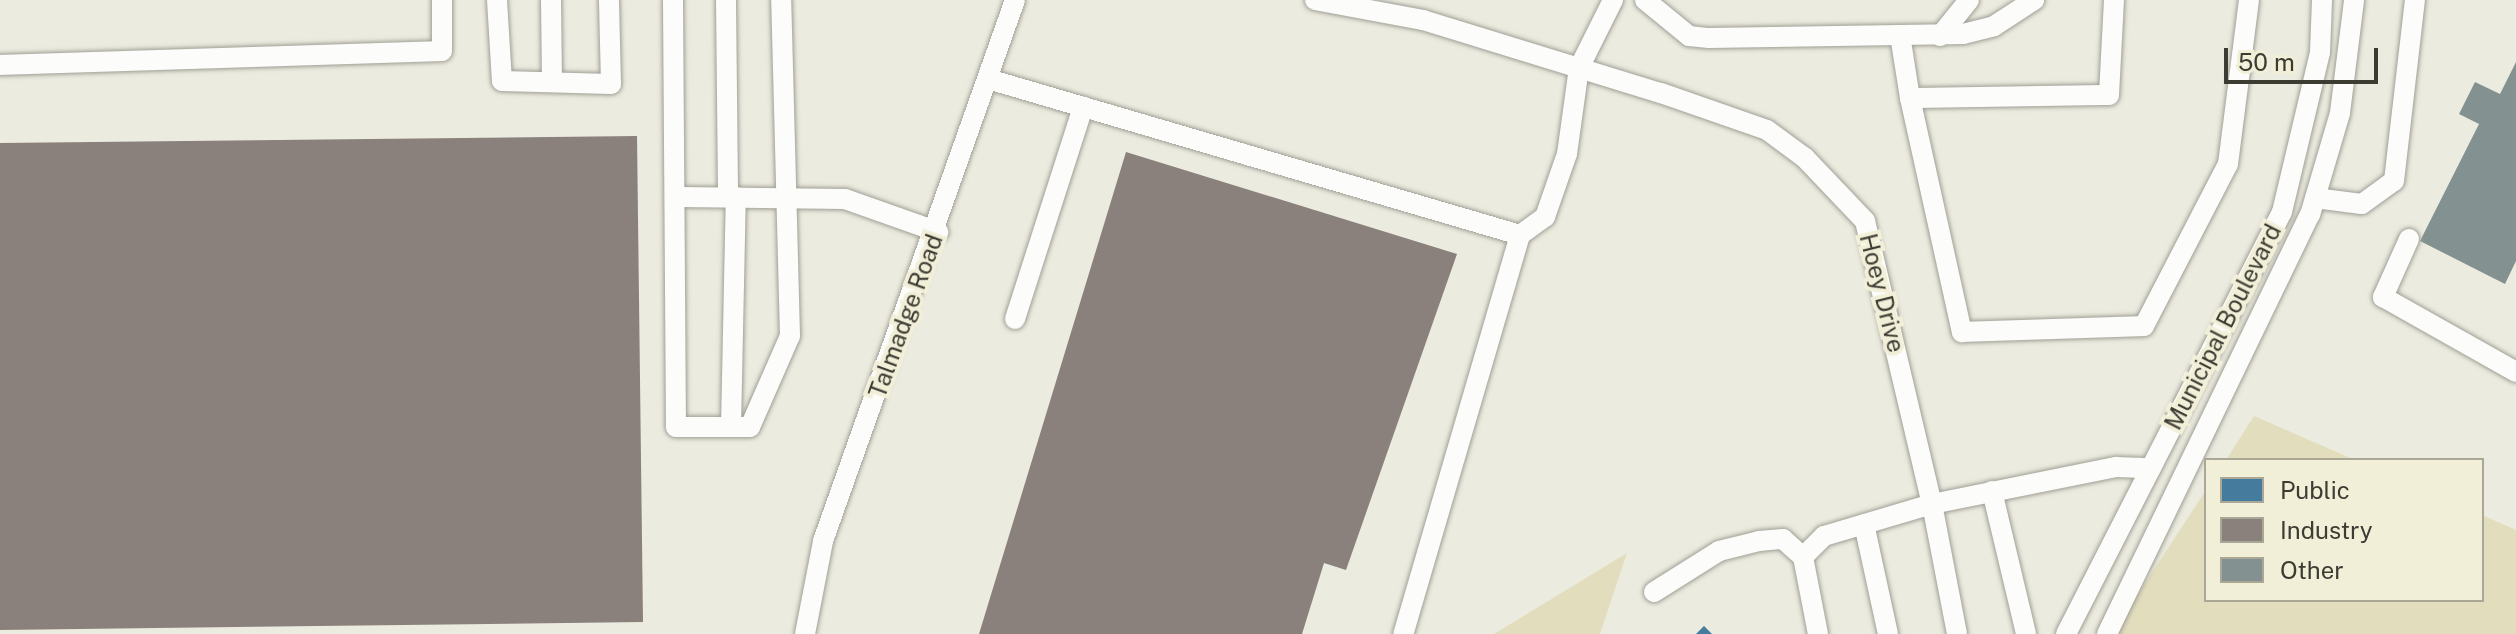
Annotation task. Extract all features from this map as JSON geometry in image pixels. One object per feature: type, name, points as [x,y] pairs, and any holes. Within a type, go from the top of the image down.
[{"type":"street","points":[[0,65],[442,51],[442,0]]},
{"type":"street","points":[[497,0],[502,81],[611,84],[609,0]]},
{"type":"street","points":[[551,0],[552,82]]},
{"type":"street","points":[[673,0],[680,197],[676,427],[750,427],[790,336],[789,197],[781,0]]},
{"type":"street","points":[[726,0],[732,197],[731,427]]},
{"type":"street","name":"Talmadge Road","points":[[805,634],[823,541],[938,232],[1015,0]]},
{"type":"street","name":"Hoey Drive","points":[[1315,0],[1423,20],[1767,130],[1865,221],[1932,504],[1957,634]]},
{"type":"street","points":[[1403,634],[1520,235],[1545,217],[1567,154],[1579,68],[1613,0]]},
{"type":"street","points":[[1645,0],[1689,36],[1940,36],[1994,26],[2034,0]]},
{"type":"street","points":[[1940,36],[1969,0]]},
{"type":"street","points":[[1910,98],[2109,95],[2114,0]]},
{"type":"street","points":[[1900,35],[1910,98],[1962,332],[2144,326],[2228,164],[2249,0]]},
{"type":"street","name":"Municipal Boulevard","points":[[2066,634],[2282,212],[2320,52],[2322,0]]},
{"type":"street","name":"Municipal Boulevard","points":[[2107,634],[2315,198],[2340,113],[2354,0]]},
{"type":"street","points":[[2315,198],[2362,204],[2394,181],[2415,0]]},
{"type":"street","points":[[988,79],[1520,235]]},
{"type":"street","points":[[1015,319],[1083,107]]},
{"type":"street","points":[[680,197],[845,199],[938,232]]},
{"type":"street","points":[[2409,239],[2383,297],[2516,372]]},
{"type":"street","points":[[1803,557],[1824,536],[1932,504],[2116,467],[2151,468]]},
{"type":"street","points":[[1992,491],[2026,634]]},
{"type":"street","points":[[1864,524],[1888,634]]},
{"type":"street","points":[[1654,592],[1719,551],[1759,541],[1783,539],[1803,557],[1818,634]]},
{"type":"shaded area","points":[[2254,416],[2350,458],[2227,458]]},
{"type":"shaded area","points":[[2204,493],[2204,602],[2484,602],[2484,516],[2516,530],[2516,634],[2112,634]]},
{"type":"shaded area","points":[[1627,553],[1600,634],[1494,634]]},
{"type":"building: Public","points":[[1704,626],[1712,634],[1696,634]]},
{"type":"building: Industry","points":[[637,136],[643,622],[0,630],[0,143]]},
{"type":"building: Industry","points":[[1126,152],[1457,254],[1346,570],[1324,563],[1302,634],[979,634]]},
{"type":"building: Other","points":[[2516,62],[2516,261],[2505,284],[2420,241],[2479,124],[2459,114],[2475,82],[2500,94]]}]
